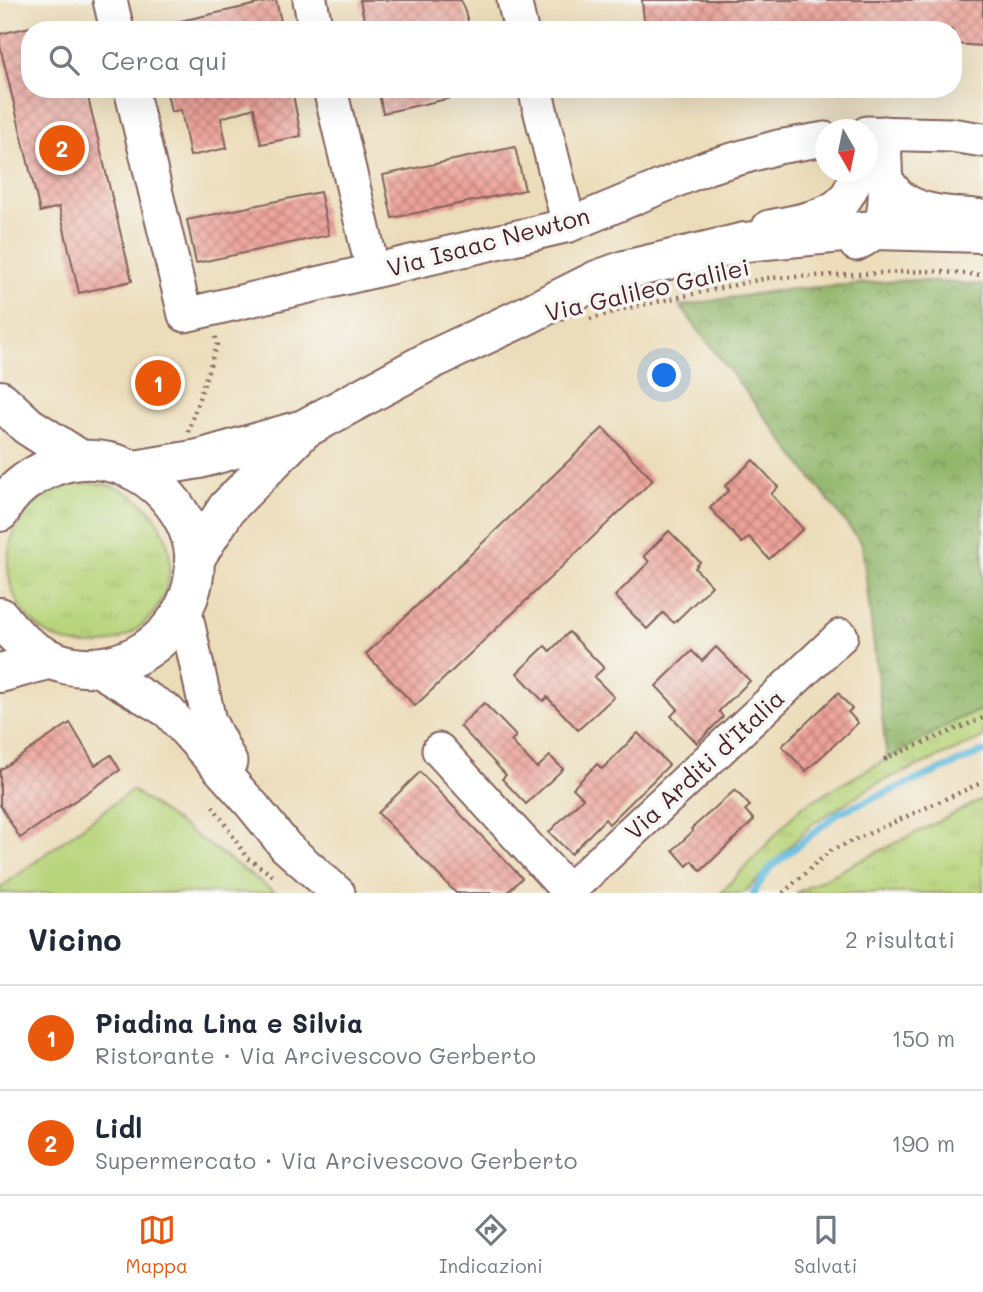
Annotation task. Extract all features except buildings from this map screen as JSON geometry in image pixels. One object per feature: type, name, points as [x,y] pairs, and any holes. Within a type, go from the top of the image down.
[{"type":"main road","name":"Via Galileo Galilei","points":[[135,470],[200,458],[304,429],[431,360],[597,280],[625,270],[745,242],[875,230],[983,233]]},
{"type":"main road","name":"Via Galileo Galilei","points":[[521,318],[607,301],[680,278],[755,263],[885,253],[983,256]]},
{"type":"main road","points":[[0,400],[28,426],[81,460]]},
{"type":"main road","name":"Via Galileo Galilei","points":[[194,560],[227,508],[304,429]]},
{"type":"main road","points":[[0,512],[23,483],[50,468],[81,460],[109,462],[135,470],[159,486],[177,507],[189,532],[194,560],[193,576],[184,607],[169,631],[148,650],[123,663],[95,668],[71,667],[48,660],[29,649],[0,617]]},
{"type":"main road","points":[[0,673],[48,660]]},
{"type":"street","points":[[110,0],[115,21]]},
{"type":"street","points":[[310,0],[314,21]]},
{"type":"street","points":[[514,0],[519,21]]},
{"type":"street","points":[[134,98],[198,312]]},
{"type":"street","points":[[332,98],[373,271]]},
{"type":"street","points":[[537,98],[569,225]]},
{"type":"street","points":[[878,133],[951,135],[983,140]]},
{"type":"street","name":"Via Isaac Newton","points":[[198,312],[569,225],[708,167],[778,147],[815,141]]},
{"type":"street","points":[[878,181],[909,203],[940,212],[983,216]]},
{"type":"street","points":[[625,270],[679,245],[806,219],[832,209],[859,182]]},
{"type":"street","points":[[866,182],[862,217],[864,224],[887,240],[912,245],[983,247]]},
{"type":"street","points":[[755,263],[772,253],[860,243],[875,230]]},
{"type":"street","points":[[184,607],[209,721],[252,805]]},
{"type":"street","name":"Via Arditi d'Italia","points":[[567,892],[841,636]]},
{"type":"street","points":[[95,668],[167,711],[286,847],[338,893]]},
{"type":"street","points":[[439,750],[567,892]]},
{"type":"path","points":[[584,321],[624,309],[767,278],[927,271],[983,275]]},
{"type":"path","points":[[185,439],[218,344],[198,312]]},
{"type":"path","points":[[887,759],[883,760],[983,718]]},
{"type":"path","points":[[783,893],[830,851],[983,782]]},
{"type":"path","points":[[211,802],[247,858]]},
{"type":"green space","points":[[910,280],[983,285],[983,709],[958,719],[887,759],[862,544],[680,306],[781,290]]},
{"type":"green space","points":[[89,483],[120,489],[147,506],[164,533],[170,564],[164,595],[147,622],[120,639],[89,645],[58,639],[31,622],[14,595],[8,564],[14,533],[31,506],[58,489]]},
{"type":"green space","points":[[983,709],[983,738],[878,783],[812,824],[744,893],[721,893],[801,807],[958,719]]},
{"type":"green space","points":[[132,790],[276,893],[0,893],[0,888]]},
{"type":"green space","points":[[983,799],[983,893],[796,893]]},
{"type":"waterway","points":[[753,893],[770,868],[838,813],[983,752]]},
{"type":"place","name":"Lidl","points":[[62,148]]},
{"type":"place","name":"Piadina Lina e Silvia","points":[[158,383]]}]
